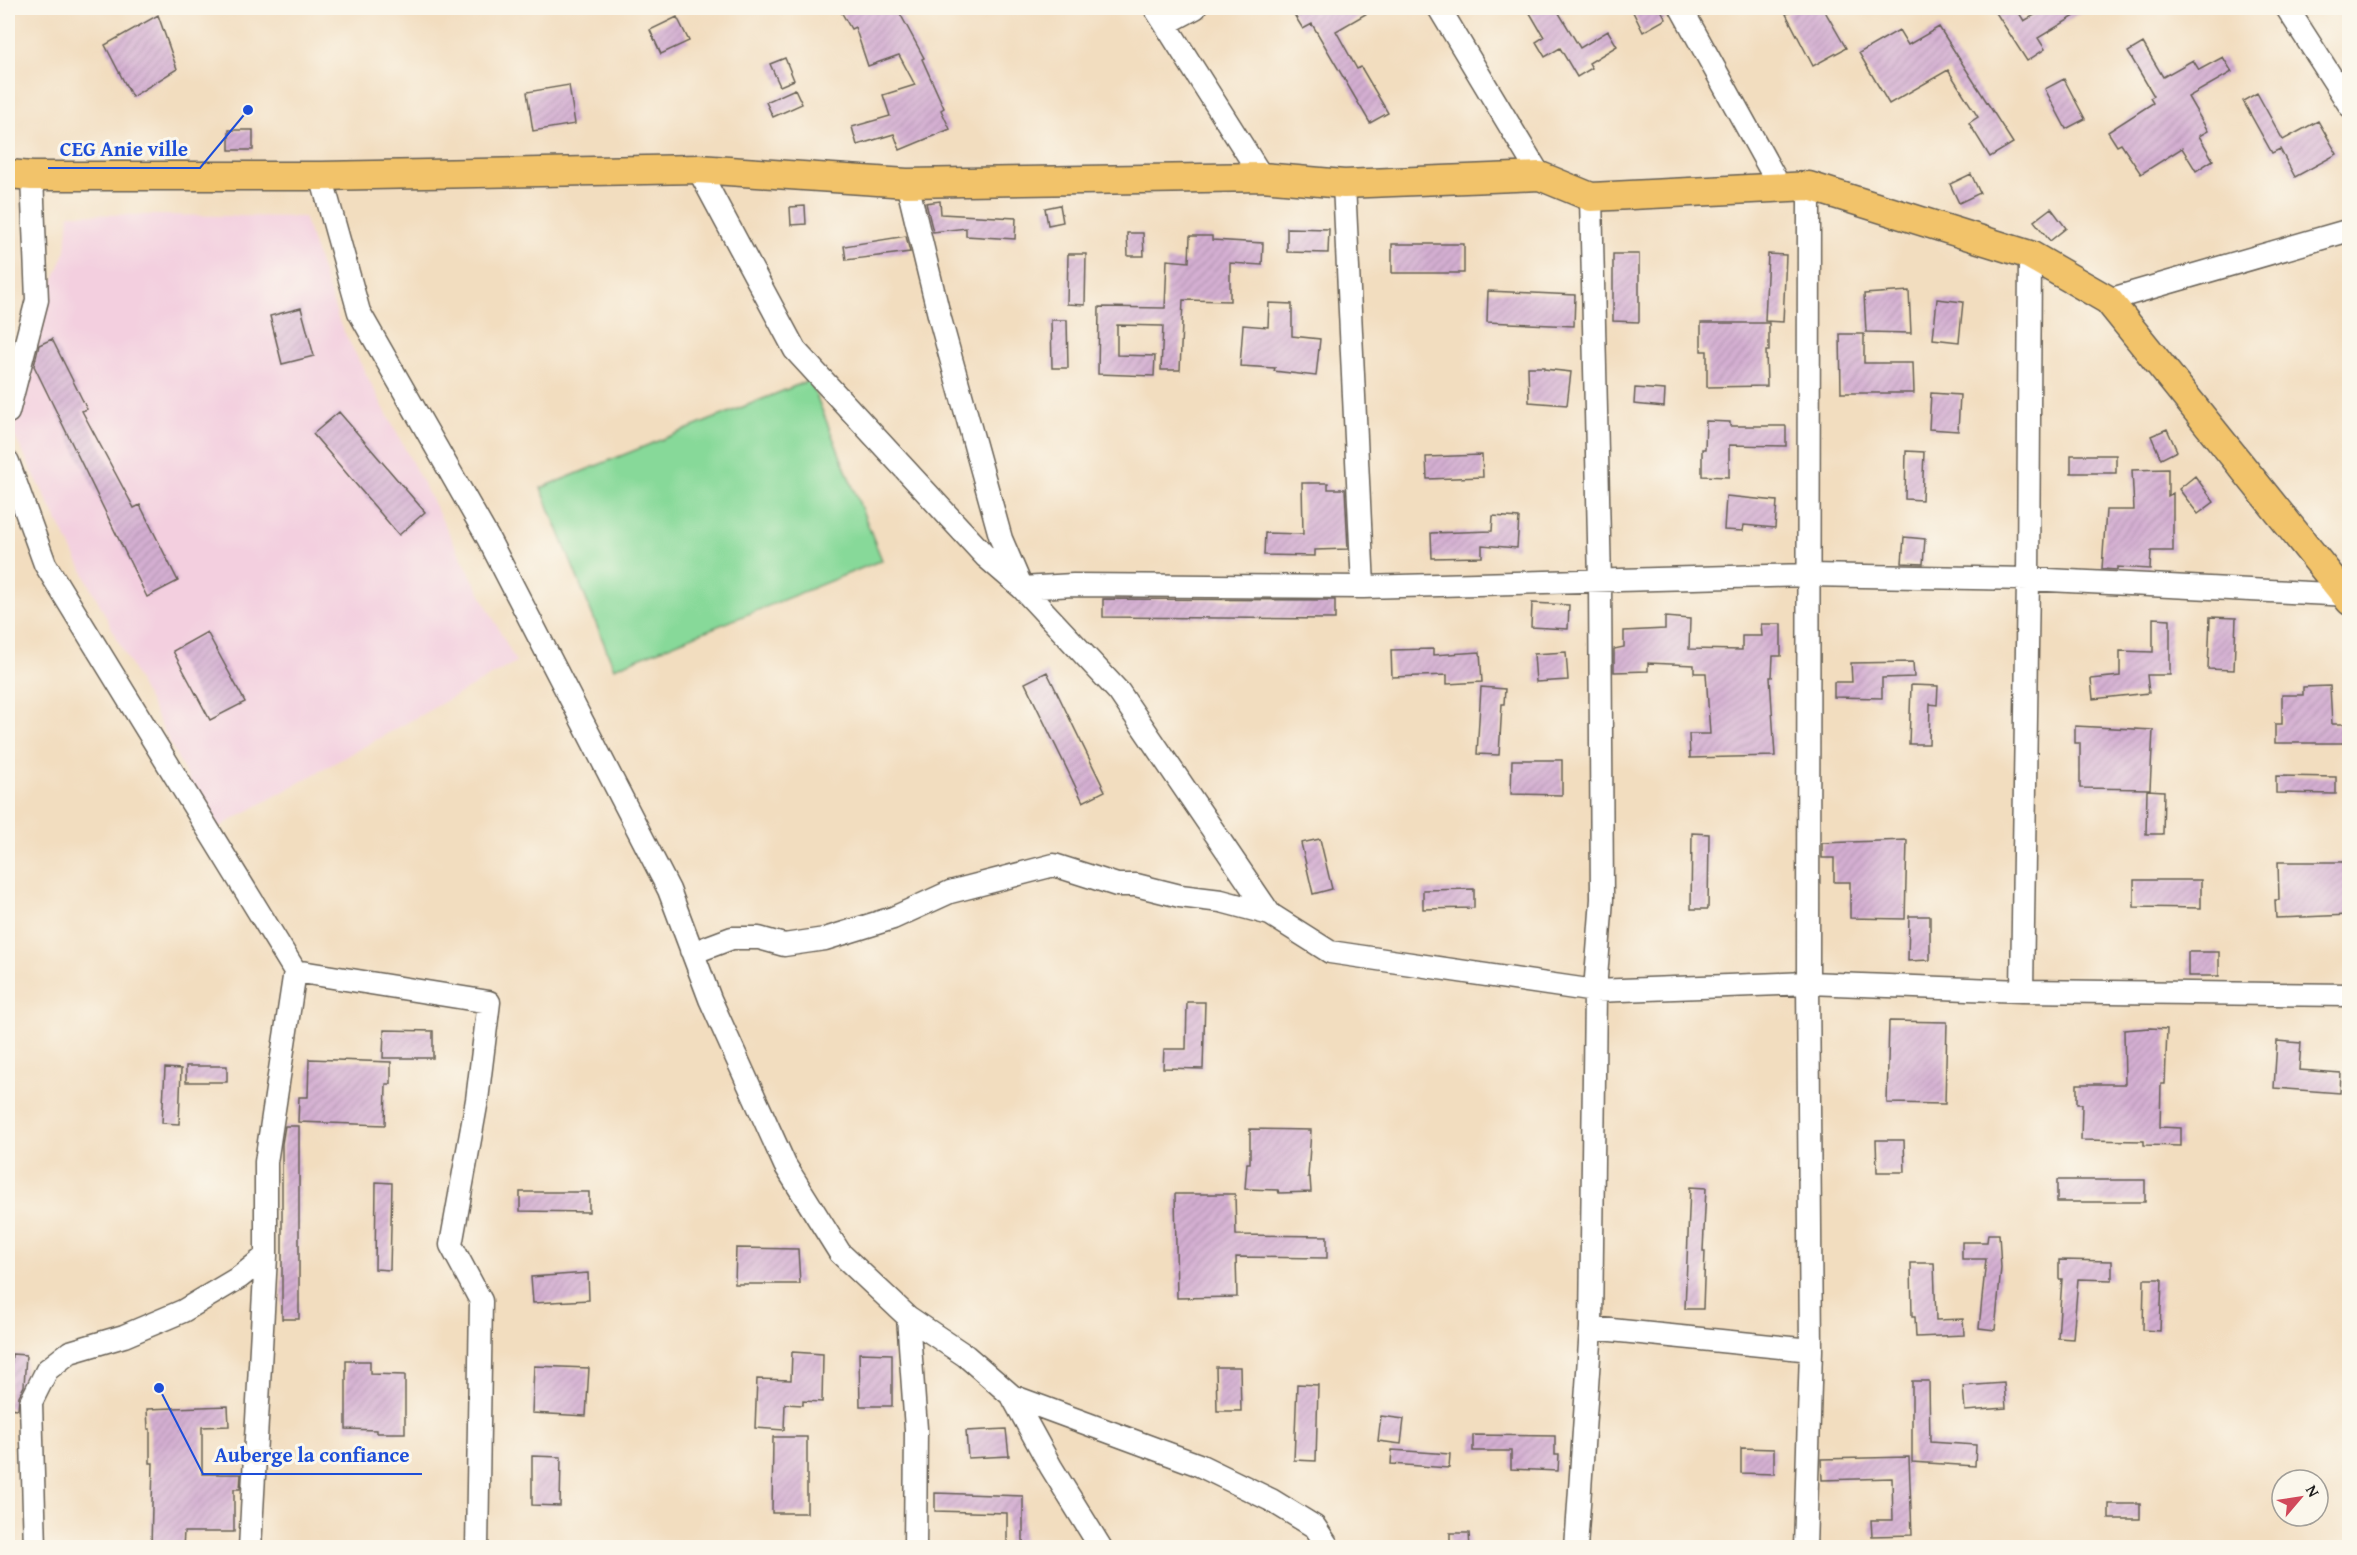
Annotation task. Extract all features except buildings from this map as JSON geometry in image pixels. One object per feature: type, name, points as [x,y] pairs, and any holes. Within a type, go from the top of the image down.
[{"type":"main road","points":[[20,175],[321,176],[699,169],[907,183],[1263,177],[1344,184],[1540,176],[1591,196],[1809,186],[2030,255],[2108,300],[2348,597]]},
{"type":"street","points":[[1196,8],[1160,16],[1263,177]]},
{"type":"street","points":[[1439,8],[1540,176]]},
{"type":"street","points":[[1681,8],[1780,187]]},
{"type":"street","points":[[2287,8],[2349,106]]},
{"type":"street","points":[[699,169],[795,350],[986,557],[1022,588],[1119,692],[1270,914]]},
{"type":"street","points":[[8,412],[37,300],[20,175]]},
{"type":"street","points":[[321,176],[359,312],[499,560],[669,890],[710,999],[785,1165],[840,1253],[908,1317],[966,1356],[1012,1396],[1051,1467],[1101,1548]]},
{"type":"street","points":[[907,183],[940,319],[1001,539],[1022,588]]},
{"type":"street","points":[[1344,184],[1363,587]]},
{"type":"street","points":[[1805,1548],[1811,1350],[1808,983],[1809,186]]},
{"type":"street","points":[[1576,1548],[1591,1328],[1595,991],[1602,899],[1600,582],[1591,196]]},
{"type":"street","points":[[2108,300],[2349,230]]},
{"type":"street","points":[[2022,991],[2030,255]]},
{"type":"street","points":[[8,462],[45,564],[295,971],[266,1162],[266,1256],[250,1548]]},
{"type":"street","points":[[1022,588],[1073,585],[1363,587],[1808,575],[2028,579],[2348,597]]},
{"type":"street","points":[[691,950],[700,950],[732,938],[759,938],[784,945],[825,939],[893,918],[950,892],[1054,865],[1117,885],[1136,885],[1180,896],[1221,901],[1270,914],[1330,952],[1595,991],[1808,983],[2022,991],[2349,995]]},
{"type":"street","points":[[295,971],[489,1002],[477,1100],[452,1245],[481,1301],[477,1548]]},
{"type":"street","points":[[34,1548],[31,1402],[48,1370],[70,1352],[124,1336],[183,1311],[240,1277],[266,1256]]},
{"type":"street","points":[[908,1317],[916,1429],[915,1548]]},
{"type":"street","points":[[1591,1328],[1811,1350]]},
{"type":"street","points":[[1012,1396],[1209,1470],[1271,1500],[1315,1527],[1329,1548]]},
{"type":"shaded area","points":[[69,214],[304,217],[340,324],[516,662],[214,830],[14,435],[26,347],[66,250]]},
{"type":"green space","points":[[810,380],[882,560],[614,668],[541,488]]},
{"type":"place","name":"CEG Anie ville","points":[[248,110]]},
{"type":"place","name":"Auberge la confiance","points":[[159,1388]]}]
